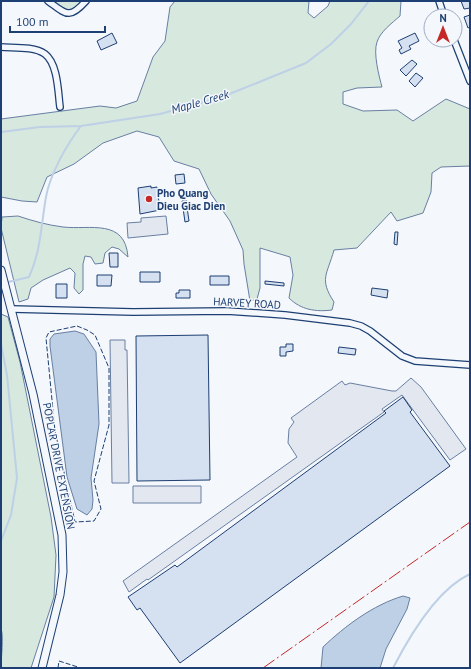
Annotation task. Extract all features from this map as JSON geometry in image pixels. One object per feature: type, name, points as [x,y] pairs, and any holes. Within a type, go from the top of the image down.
[{"type":"street","points":[[48,1],[62,12],[70,14],[77,11],[86,1]]},
{"type":"street","points":[[1,47],[31,50],[45,54],[56,72],[60,107]]},
{"type":"street","points":[[457,48],[470,81]]},
{"type":"street","name":"POPLAR DRIVE EXTENSION","points":[[1,270],[33,394],[62,536],[63,572],[60,595],[42,668]]},
{"type":"street","name":"HARVEY ROAD","points":[[12,309],[133,312],[227,311],[285,315],[350,323],[361,326],[370,331],[402,356],[415,361],[470,365]]},
{"type":"shaded area","points":[[53,1],[83,1],[70,11]]},
{"type":"shaded area","points":[[175,1],[309,1],[308,13],[314,18],[328,6],[330,1],[401,1],[400,16],[387,28],[377,42],[377,64],[382,87],[357,88],[343,92],[343,104],[363,111],[397,110],[413,121],[446,99],[470,109],[470,166],[441,167],[432,173],[431,192],[423,213],[397,221],[391,212],[357,248],[334,250],[326,277],[327,288],[334,302],[332,310],[320,311],[304,308],[289,298],[293,275],[290,257],[260,248],[260,288],[257,299],[250,301],[243,250],[230,221],[211,194],[199,169],[174,161],[159,137],[137,131],[103,143],[74,164],[47,177],[37,202],[1,197],[1,119],[100,106],[116,108],[137,101],[153,57],[165,41],[170,7]]},
{"type":"shaded area","points":[[18,216],[40,223],[63,227],[104,228],[113,231],[120,236],[125,245],[128,257],[119,249],[112,247],[105,253],[103,263],[95,264],[91,257],[85,256],[83,264],[83,290],[79,294],[74,288],[75,273],[70,268],[43,280],[31,288],[28,299],[19,302],[1,228],[2,217]]},
{"type":"shaded area","points":[[166,216],[168,234],[128,238],[127,223],[141,222],[141,218]]},
{"type":"shaded area","points":[[1,314],[8,317],[20,362],[51,517],[56,555],[54,597],[31,668],[1,668]]},
{"type":"shaded area","points":[[110,340],[125,340],[125,350],[127,350],[129,483],[112,483]]},
{"type":"shaded area","points":[[411,378],[421,387],[466,449],[450,460],[402,395],[382,409],[384,412],[129,592],[123,581],[297,457],[288,443],[289,429],[294,422],[291,418],[342,381],[345,385],[350,383],[396,391]]},
{"type":"shaded area","points":[[133,486],[201,486],[201,503],[133,503]]},
{"type":"water","points":[[75,331],[84,334],[96,352],[99,424],[91,478],[93,500],[92,509],[87,515],[77,509],[67,477],[50,346],[50,339],[54,334]]},
{"type":"water","points":[[403,596],[410,598],[407,609],[386,649],[380,668],[321,668],[323,647],[332,639],[360,617],[381,605]]},
{"type":"building","points":[[461,1],[470,1],[470,8],[464,9]]},
{"type":"building","points":[[470,15],[470,27],[468,28],[464,17]]},
{"type":"building","points":[[112,33],[117,43],[101,50],[97,41]]},
{"type":"building","points":[[415,33],[419,41],[409,46],[411,49],[401,54],[399,50],[402,48],[398,41]]},
{"type":"building","points":[[412,60],[417,64],[406,76],[400,70]]},
{"type":"building","points":[[416,73],[423,78],[415,87],[409,81]]},
{"type":"building","points":[[184,174],[185,183],[176,184],[175,175]]},
{"type":"building","name":"Pho Quang Dieu Giac Dien","points":[[151,186],[151,188],[157,187],[160,210],[140,214],[138,188]]},
{"type":"building","points":[[186,200],[189,221],[185,222],[182,201]]},
{"type":"building","points":[[395,232],[398,232],[397,245],[394,244]]},
{"type":"building","points":[[109,253],[118,253],[118,267],[110,267]]},
{"type":"building","points":[[140,272],[160,272],[160,282],[140,282]]},
{"type":"building","points":[[97,275],[112,275],[111,286],[97,286]]},
{"type":"building","points":[[210,276],[229,276],[229,285],[210,285]]},
{"type":"building","points":[[265,281],[284,283],[284,286],[265,284]]},
{"type":"building","points":[[56,284],[67,284],[67,298],[56,298]]},
{"type":"building","points":[[372,288],[388,290],[387,298],[371,295]]},
{"type":"building","points":[[179,290],[190,290],[190,298],[176,298],[176,293],[179,293]]},
{"type":"building","points":[[208,335],[210,480],[137,481],[136,336]]},
{"type":"building","points":[[286,344],[293,344],[293,351],[286,352],[286,356],[280,356],[280,347],[286,347]]},
{"type":"building","points":[[339,347],[356,349],[355,355],[338,353]]},
{"type":"building","points":[[403,397],[412,410],[410,412],[450,466],[180,663],[140,608],[137,610],[128,597],[175,565],[177,567],[386,413],[384,411]]},
{"type":"waterway","name":"Maple Creek","points":[[1,132],[40,127],[81,126],[160,114],[222,97],[306,63],[331,44],[351,24],[369,1]]},
{"type":"waterway","points":[[8,282],[29,277],[36,257],[46,197],[51,179],[70,141],[81,126]]},
{"type":"waterway","points":[[1,306],[1,322]]},
{"type":"waterway","points":[[1,344],[7,375],[17,478],[11,515],[1,541]]},
{"type":"waterway","points":[[393,668],[407,642],[435,602],[458,581],[470,574]]},
{"type":"fence","points":[[77,326],[95,335],[109,368],[109,425],[94,481],[101,509],[94,521],[75,522],[55,431],[46,338],[49,332],[77,326]]},
{"type":"fence","points":[[58,668],[59,661],[81,668]]},
{"type":"power","points":[[263,668],[470,522]]},
{"type":"place","name":"Pho Quang Dieu Giac Dien","points":[[149,199]]}]
